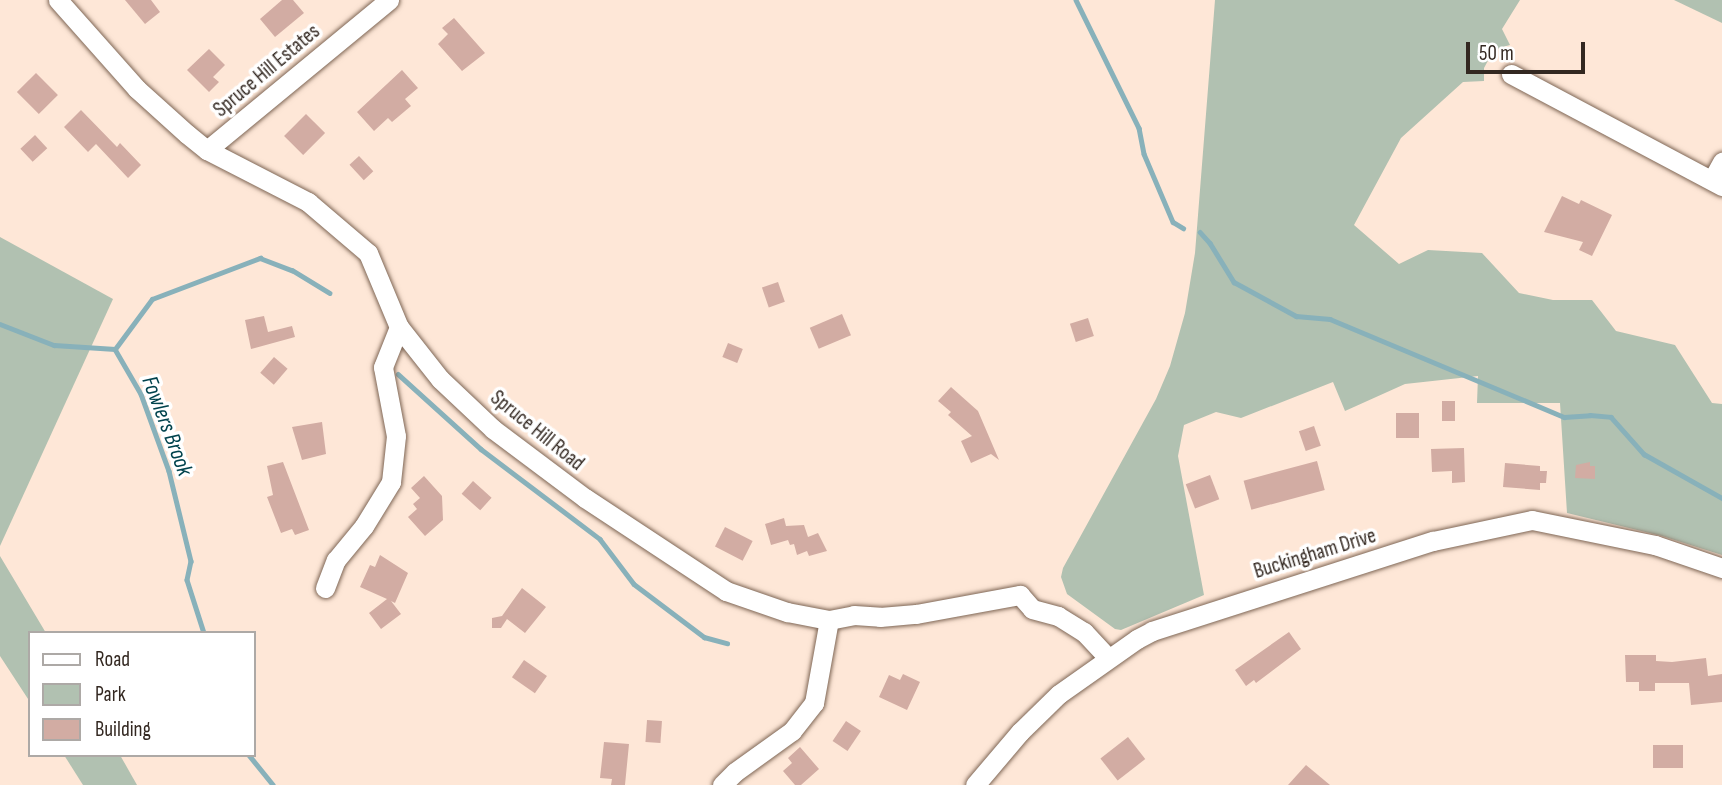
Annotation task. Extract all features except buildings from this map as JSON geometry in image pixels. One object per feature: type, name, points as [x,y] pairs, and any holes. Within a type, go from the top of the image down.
[{"type":"street","name":"Spruce Hill Road","points":[[58,0],[137,89],[207,150],[308,202],[368,253],[399,327],[440,379],[493,429],[585,498],[726,591],[787,612],[829,620],[854,615],[880,617],[916,614],[1020,595],[1032,609],[1058,616],[1084,632],[1107,657]]},
{"type":"street","name":"Spruce Hill Estates","points":[[207,150],[389,0]]},
{"type":"street","points":[[1511,74],[1717,183],[1722,162]]},
{"type":"street","points":[[325,588],[337,560],[364,526],[391,482],[396,436],[383,367],[399,327]]},
{"type":"street","name":"Buckingham Drive","points":[[975,785],[1039,713],[1107,657],[1152,631],[1433,541],[1531,520],[1656,545],[1722,568]]},
{"type":"street","points":[[723,785],[735,772],[792,731],[814,703],[829,620]]},
{"type":"green space","points":[[1215,0],[1520,0],[1502,29],[1510,45],[1499,48],[1490,57],[1484,68],[1484,81],[1463,82],[1401,138],[1354,225],[1399,264],[1428,250],[1482,253],[1519,293],[1553,300],[1592,300],[1616,331],[1675,345],[1712,403],[1722,404],[1722,555],[1662,536],[1567,513],[1560,403],[1477,403],[1478,376],[1405,384],[1345,411],[1333,382],[1241,418],[1216,412],[1184,425],[1178,456],[1204,595],[1121,630],[1115,629],[1067,594],[1061,577],[1063,568],[1156,399],[1170,366],[1185,313],[1195,253]]},
{"type":"green space","points":[[1674,0],[1722,0],[1722,23]]},
{"type":"green space","points":[[0,237],[113,299],[0,546]]},
{"type":"green space","points":[[0,556],[45,631],[28,631],[28,699],[0,656]]},
{"type":"green space","points":[[65,757],[121,757],[137,785],[83,785]]},
{"type":"waterway","points":[[1076,0],[1139,128],[1144,154],[1173,222],[1183,228]]},
{"type":"waterway","points":[[1200,232],[1234,282],[1296,316],[1330,319],[1564,417],[1611,417],[1644,454],[1722,498]]},
{"type":"waterway","points":[[115,349],[152,299],[260,258],[292,270],[330,293]]},
{"type":"waterway","name":"Fowlers Brook","points":[[0,324],[54,345],[115,349]]},
{"type":"waterway","name":"Fowlers Brook","points":[[115,349],[141,394],[169,471],[191,561],[187,580],[203,631]]},
{"type":"waterway","points":[[398,374],[481,449],[600,539],[634,584],[704,637],[727,643]]},
{"type":"waterway","name":"Fowlers Brook","points":[[251,757],[273,785]]}]
